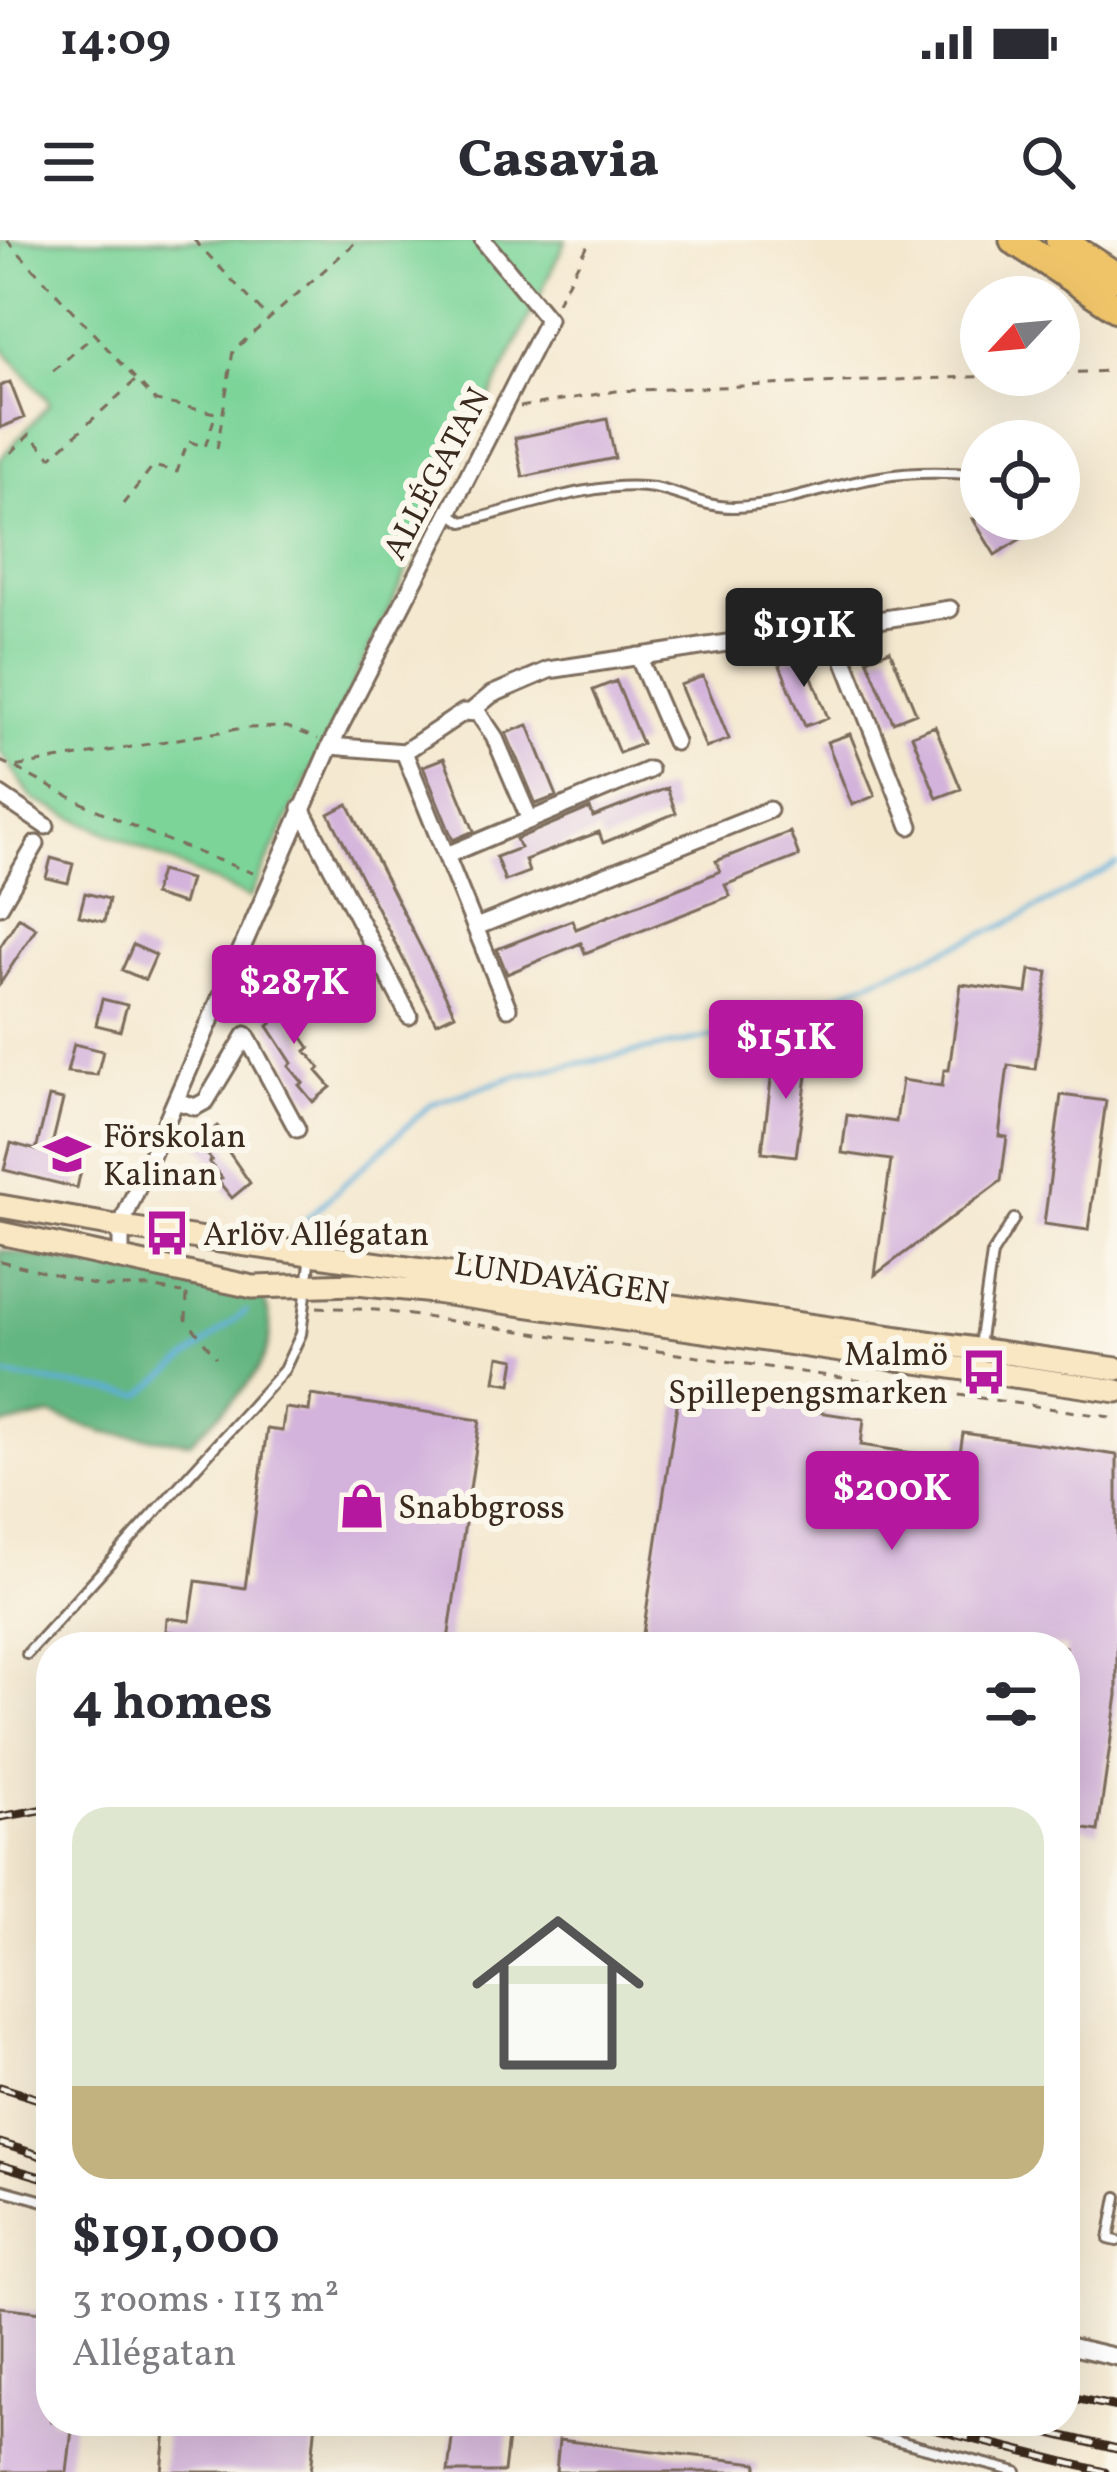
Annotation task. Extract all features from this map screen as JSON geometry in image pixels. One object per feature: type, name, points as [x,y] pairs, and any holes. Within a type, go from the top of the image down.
[{"type":"highway","points":[[1014,240],[1117,308]]},
{"type":"highway","points":[[1060,240],[1117,277]]},
{"type":"main road","name":"LUNDAVÄGEN","points":[[0,1206],[1117,1369]]},
{"type":"main road","name":"LUNDAVÄGEN","points":[[0,1233],[308,1296],[356,1284],[434,1292],[1117,1391]]},
{"type":"street","points":[[483,240],[548,319]]},
{"type":"street","name":"ALLÉGATAN","points":[[121,1259],[122,1227],[301,808],[548,319]]},
{"type":"street","points":[[330,745],[404,752],[517,681],[549,670],[950,609]]},
{"type":"street","points":[[831,626],[910,826]]},
{"type":"street","points":[[638,656],[675,742]]},
{"type":"street","points":[[472,710],[483,716],[494,736],[530,820]]},
{"type":"street","points":[[404,752],[508,1008]]},
{"type":"street","points":[[447,855],[649,770]]},
{"type":"street","points":[[0,795],[46,826]]},
{"type":"street","points":[[301,808],[409,1016]]},
{"type":"street","points":[[476,927],[769,810]]},
{"type":"street","points":[[0,906],[36,844]]},
{"type":"street","points":[[176,1101],[195,1106],[206,1101],[246,1035],[297,1129]]},
{"type":"street","points":[[1080,2348],[1117,2357]]},
{"type":"lane","points":[[447,511],[464,522],[614,487],[655,488],[691,501],[730,507],[825,492],[877,477],[928,471],[960,473]]},
{"type":"lane","points":[[976,1371],[992,1254],[1013,1220]]},
{"type":"lane","points":[[47,1632],[284,1370],[302,1334],[311,1253]]},
{"type":"lane","points":[[27,1654],[36,1644]]},
{"type":"lane","points":[[0,2189],[36,2200]]},
{"type":"lane","points":[[1117,2197],[1109,2239],[1117,2241]]},
{"type":"lane","points":[[880,2436],[1017,2472]]},
{"type":"path","points":[[7,240],[156,401],[216,413],[206,447],[188,441],[178,472],[153,466],[123,504]]},
{"type":"path","points":[[194,240],[269,319]]},
{"type":"path","points":[[217,448],[233,352],[358,240]]},
{"type":"path","points":[[548,319],[591,240]]},
{"type":"path","points":[[53,371],[95,333]]},
{"type":"path","points":[[1080,372],[1113,371]]},
{"type":"path","points":[[501,411],[616,391],[960,377]]},
{"type":"path","points":[[11,453],[31,434],[51,457],[136,379]]},
{"type":"path","points":[[14,767],[243,728],[287,727],[330,745]]},
{"type":"path","points":[[0,760],[135,830],[271,880]]},
{"type":"path","points":[[0,1261],[102,1288],[151,1287],[187,1294],[186,1319],[216,1358]]},
{"type":"path","points":[[76,1265],[76,1282]]},
{"type":"path","points":[[308,1296],[376,1310],[1117,1418]]},
{"type":"green space","points":[[0,240],[566,240],[250,898],[33,799],[0,751],[0,459],[50,403],[0,345]]},
{"type":"green space","points":[[0,1250],[78,1263],[102,1261],[264,1300],[270,1322],[262,1361],[237,1396],[190,1442],[105,1433],[52,1415],[0,1426]]},
{"type":"building","points":[[10,382],[24,418],[0,428],[0,386]]},
{"type":"building","points":[[607,419],[615,458],[523,477],[515,438]]},
{"type":"building","points":[[986,540],[1019,540],[995,555]]},
{"type":"building","points":[[890,650],[916,713],[893,722],[867,659]]},
{"type":"building","points":[[803,654],[828,718],[805,726],[779,663]]},
{"type":"building","points":[[703,676],[729,739],[706,748],[680,685]]},
{"type":"building","points":[[616,681],[642,744],[619,753],[593,690]]},
{"type":"building","points":[[528,725],[557,796],[536,804],[506,733]]},
{"type":"building","points":[[935,726],[961,789],[937,798],[912,735]]},
{"type":"building","points":[[850,734],[875,796],[852,805],[827,742]]},
{"type":"building","points":[[444,758],[474,831],[453,840],[423,766]]},
{"type":"building","points":[[667,788],[676,813],[603,843],[599,832],[525,860],[529,872],[505,881],[496,857],[520,848],[516,839],[590,808],[593,817]]},
{"type":"building","points":[[348,804],[455,1014],[436,1023],[329,814]]},
{"type":"building","points":[[790,832],[799,856],[725,885],[730,896],[585,953],[581,943],[507,974],[497,949],[572,920],[576,929],[695,882],[720,871],[716,861]]},
{"type":"building","points":[[51,858],[73,864],[68,883],[46,878]]},
{"type":"building","points":[[160,871],[190,879],[183,904],[153,895]]},
{"type":"building","points":[[85,893],[109,899],[104,922],[79,916]]},
{"type":"building","points":[[19,917],[36,928],[0,984],[0,947]]},
{"type":"building","points":[[133,945],[156,955],[145,980],[122,970]]},
{"type":"building","points":[[1030,970],[1048,972],[1035,1069],[1008,1065],[999,1136],[1007,1137],[1001,1181],[875,1275],[891,1160],[842,1153],[847,1115],[896,1122],[902,1080],[942,1086],[944,1070],[949,1070],[961,984],[1027,993]]},
{"type":"building","points":[[275,992],[289,1008],[285,1012],[310,1048],[306,1051],[320,1068],[317,1071],[331,1087],[313,1102],[268,1026],[272,1023],[258,1006]]},
{"type":"building","points":[[102,999],[127,1005],[120,1031],[96,1025]]},
{"type":"building","points":[[74,1044],[103,1051],[97,1075],[67,1072]]},
{"type":"building","points":[[775,1049],[810,1054],[796,1156],[762,1152]]},
{"type":"building","points":[[1061,1095],[1106,1101],[1088,1230],[1044,1224]]},
{"type":"building","points":[[49,1097],[63,1100],[50,1153],[83,1161],[77,1188],[4,1170],[11,1143],[36,1150]]},
{"type":"building","points":[[217,1126],[250,1183],[232,1198],[197,1142]]},
{"type":"building","points":[[499,1356],[515,1359],[511,1384],[495,1381]]},
{"type":"building","points":[[679,1391],[864,1419],[861,1445],[959,1460],[963,1433],[1117,1455],[1117,1695],[1098,1831],[1080,1828],[1080,1632],[643,1632]]},
{"type":"building","name":"Snabbgross","points":[[311,1395],[480,1420],[449,1632],[166,1631],[167,1618],[190,1621],[196,1581],[245,1588],[267,1429],[282,1431],[285,1408],[309,1411]]},
{"type":"building","points":[[0,2307],[36,2311],[36,2436],[71,2436],[67,2472],[0,2472]]},
{"type":"building","points":[[166,2436],[315,2436],[311,2472],[162,2472]]},
{"type":"building","points":[[452,2436],[508,2436],[504,2472],[448,2472]]},
{"type":"building","points":[[559,2440],[757,2463],[757,2472],[556,2472]]},
{"type":"waterway","points":[[292,1232],[431,1104],[516,1076],[757,1028],[1007,924],[1117,864]]},
{"type":"waterway","points":[[0,1375],[141,1395],[246,1311]]},
{"type":"railway","points":[[0,1817],[36,1811]]},
{"type":"railway","points":[[0,2087],[36,2098]]},
{"type":"railway","points":[[0,2143],[36,2154]]},
{"type":"railway","points":[[0,2165],[36,2176]]},
{"type":"railway","points":[[1080,2399],[1117,2407]]},
{"type":"railway","points":[[961,2436],[1105,2472]]},
{"type":"railway","points":[[1062,2436],[1117,2449]]},
{"type":"place","name":"Förskolan Kalinan","points":[[67,1154]]},
{"type":"place","name":"Arlöv Allégatan","points":[[167,1233]]},
{"type":"place","name":"Malmö Spillepengsmarken","points":[[984,1372]]},
{"type":"place","name":"Snabbgross","points":[[362,1506]]}]
